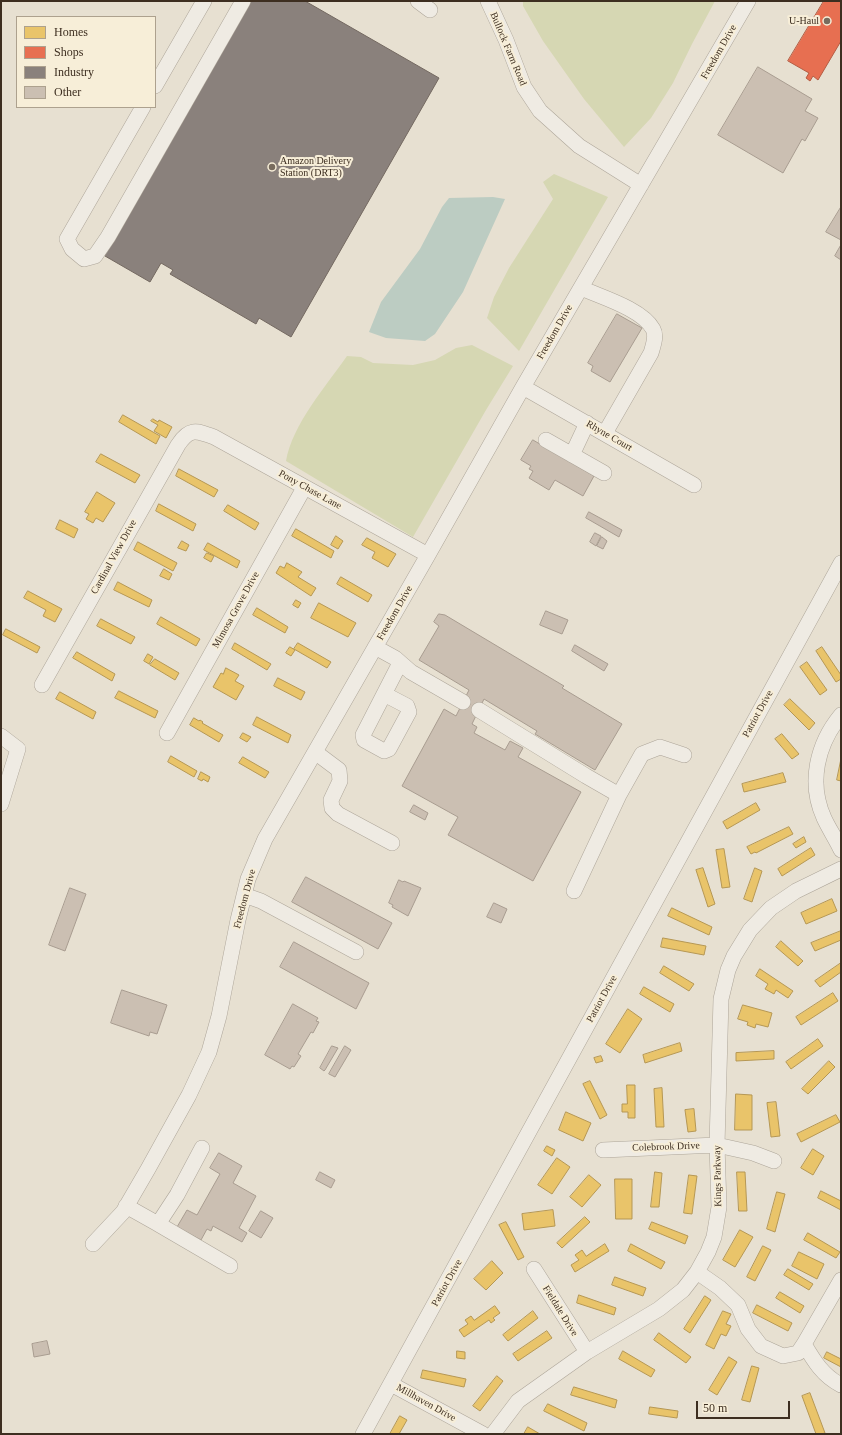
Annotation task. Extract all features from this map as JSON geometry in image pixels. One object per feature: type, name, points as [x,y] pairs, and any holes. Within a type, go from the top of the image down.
[{"type":"street","points":[[156,84],[204,1]]},
{"type":"street","points":[[142,108],[67,239],[72,249],[84,259],[95,256],[108,237],[243,1]]},
{"type":"street","name":"Bullock Farm Road","points":[[488,1],[506,40],[524,87],[540,111],[579,146],[641,185]]},
{"type":"street","name":"Freedom Drive","points":[[93,1244],[126,1206],[189,1095],[208,1052],[219,1016],[248,879],[265,838],[523,387],[748,1]]},
{"type":"street","points":[[581,288],[622,305],[644,318],[654,330],[654,341],[651,354],[605,434]]},
{"type":"street","name":"Rhyne Court","points":[[523,387],[694,485]]},
{"type":"street","points":[[572,455],[587,423]]},
{"type":"street","name":"Pony Chase Lane","points":[[190,432],[200,431],[214,437],[304,488],[428,555]]},
{"type":"street","name":"Cardinal View Drive","points":[[42,685],[178,445],[183,437],[190,432]]},
{"type":"street","points":[[546,440],[604,472]]},
{"type":"street","name":"Mimosa Grove Drive","points":[[167,733],[304,488]]},
{"type":"street","name":"Patriot Drive","points":[[363,1434],[841,563]]},
{"type":"street","points":[[375,647],[411,672],[463,702]]},
{"type":"street","points":[[384,694],[400,663]]},
{"type":"street","points":[[478,710],[619,795]]},
{"type":"street","points":[[841,715],[828,733],[820,748],[816,766],[816,783],[818,801],[824,818],[841,850]]},
{"type":"street","points":[[1,736],[18,749],[1,804]]},
{"type":"street","points":[[574,891],[619,795],[642,754],[660,747],[684,755]]},
{"type":"street","points":[[315,752],[339,770],[340,781],[331,800],[332,808],[338,814],[392,843]]},
{"type":"street","name":"Kings Parkway","points":[[493,1434],[518,1401],[587,1352],[659,1310],[682,1290],[697,1272],[708,1252],[717,1222],[720,1199],[717,1144],[721,999],[728,970],[734,956],[750,930],[771,908],[796,891],[841,868]]},
{"type":"street","points":[[244,895],[261,901],[356,952]]},
{"type":"street","name":"Colebrook Drive","points":[[604,1150],[717,1144],[753,1153],[774,1161]]},
{"type":"street","points":[[158,1224],[177,1195],[202,1148]]},
{"type":"street","points":[[126,1206],[230,1266]]},
{"type":"street","name":"Fieldale Drive","points":[[534,1269],[587,1352]]},
{"type":"street","points":[[697,1272],[720,1288],[738,1305],[748,1329],[761,1346],[783,1356],[798,1353],[841,1280]]},
{"type":"street","points":[[804,1344],[815,1363],[831,1380],[841,1385]]},
{"type":"street","name":"Millhaven Drive","points":[[391,1384],[483,1434]]},
{"type":"green space","points":[[523,1],[715,1],[673,83],[651,118],[624,147],[584,99],[543,41],[523,6]]},
{"type":"green space","points":[[554,174],[608,197],[519,351],[487,318],[494,297],[509,268],[553,199],[543,182]]},
{"type":"green space","points":[[472,345],[513,366],[413,537],[286,461],[289,447],[302,420],[347,356],[361,357],[373,363],[413,365],[435,360],[456,348]]},
{"type":"shaded area","points":[[493,197],[505,199],[463,292],[435,334],[425,341],[386,338],[369,332],[381,302],[420,249],[442,207],[449,198]]},
{"type":"building: Homes","points":[[123,415],[160,436],[156,444],[119,422]]},
{"type":"building: Homes","points":[[153,419],[158,422],[159,420],[172,427],[166,438],[154,431],[158,425],[151,421]]},
{"type":"building: Homes","points":[[101,454],[140,475],[135,483],[96,462]]},
{"type":"building: Homes","points":[[179,469],[218,490],[214,497],[176,476]]},
{"type":"building: Homes","points":[[97,492],[115,503],[103,522],[96,518],[93,523],[86,519],[89,514],[85,512]]},
{"type":"building: Homes","points":[[159,504],[196,524],[193,531],[156,511]]},
{"type":"building: Homes","points":[[228,505],[259,523],[255,530],[224,511]]},
{"type":"building: Homes","points":[[60,520],[78,529],[74,538],[56,529]]},
{"type":"building: Homes","points":[[296,529],[334,551],[331,558],[292,536]]},
{"type":"building: Homes","points":[[336,536],[343,541],[338,549],[331,545]]},
{"type":"building: Homes","points":[[367,538],[396,554],[388,567],[372,558],[375,552],[362,545]]},
{"type":"building: Homes","points":[[182,541],[189,545],[186,551],[178,548]]},
{"type":"building: Homes","points":[[138,542],[177,563],[173,571],[134,550]]},
{"type":"building: Homes","points":[[208,543],[240,561],[237,568],[204,550]]},
{"type":"building: Homes","points":[[207,553],[214,556],[211,562],[204,558]]},
{"type":"building: Homes","points":[[287,563],[302,572],[298,577],[316,588],[311,596],[276,573],[280,566],[284,568]]},
{"type":"building: Homes","points":[[164,569],[172,574],[169,580],[160,576]]},
{"type":"building: Homes","points":[[341,577],[372,595],[368,602],[337,584]]},
{"type":"building: Homes","points":[[118,582],[152,600],[149,607],[114,590]]},
{"type":"building: Homes","points":[[28,591],[62,609],[55,622],[43,616],[46,610],[24,598]]},
{"type":"building: Homes","points":[[296,600],[301,603],[298,608],[293,605]]},
{"type":"building: Homes","points":[[319,603],[356,623],[348,637],[311,618]]},
{"type":"building: Homes","points":[[257,608],[288,627],[285,633],[253,615]]},
{"type":"building: Homes","points":[[161,617],[200,639],[196,646],[157,624]]},
{"type":"building: Homes","points":[[101,619],[135,637],[131,644],[97,626]]},
{"type":"building: Homes","points":[[6,629],[40,647],[37,653],[3,635]]},
{"type":"building: Homes","points":[[235,643],[271,664],[267,670],[232,649]]},
{"type":"building: Homes","points":[[298,643],[331,662],[327,668],[294,649]]},
{"type":"building: Homes","points":[[290,647],[295,650],[291,656],[286,653]]},
{"type":"building: Homes","points":[[822,647],[841,675],[841,679],[836,682],[816,651]]},
{"type":"building: Homes","points":[[77,652],[115,674],[112,681],[73,658]]},
{"type":"building: Homes","points":[[148,654],[153,657],[149,664],[144,661]]},
{"type":"building: Homes","points":[[155,659],[179,673],[175,680],[150,665]]},
{"type":"building: Homes","points":[[807,662],[827,690],[820,695],[800,667]]},
{"type":"building: Homes","points":[[226,668],[239,675],[235,681],[244,686],[236,700],[213,687],[221,673],[223,674]]},
{"type":"building: Homes","points":[[278,678],[305,692],[301,700],[274,686]]},
{"type":"building: Homes","points":[[119,691],[158,711],[155,718],[115,698]]},
{"type":"building: Homes","points":[[60,692],[96,712],[93,719],[56,699]]},
{"type":"building: Homes","points":[[790,699],[815,723],[809,730],[784,705]]},
{"type":"building: Homes","points":[[257,717],[291,735],[288,743],[253,725]]},
{"type":"building: Homes","points":[[194,718],[199,721],[200,720],[203,722],[202,723],[223,735],[219,742],[190,725]]},
{"type":"building: Homes","points":[[243,733],[251,737],[247,742],[240,738]]},
{"type":"building: Homes","points":[[782,734],[799,754],[792,759],[775,739]]},
{"type":"building: Homes","points":[[171,756],[197,771],[194,777],[168,762]]},
{"type":"building: Homes","points":[[243,757],[269,772],[265,778],[239,763]]},
{"type":"building: Homes","points":[[841,759],[841,781],[837,780]]},
{"type":"building: Homes","points":[[201,772],[210,777],[208,782],[203,779],[202,781],[198,779]]},
{"type":"building: Homes","points":[[783,773],[786,782],[744,792],[742,784]]},
{"type":"building: Homes","points":[[756,803],[760,810],[727,829],[723,822]]},
{"type":"building: Homes","points":[[789,827],[793,834],[756,853],[751,854],[747,847]]},
{"type":"building: Homes","points":[[804,837],[806,842],[796,848],[793,844]]},
{"type":"building: Homes","points":[[811,848],[815,855],[782,876],[778,869]]},
{"type":"building: Homes","points":[[724,849],[730,887],[722,888],[716,850]]},
{"type":"building: Homes","points":[[703,868],[715,904],[708,907],[696,870]]},
{"type":"building: Homes","points":[[755,868],[762,871],[752,902],[744,899]]},
{"type":"building: Homes","points":[[832,899],[837,911],[806,924],[801,913]]},
{"type":"building: Homes","points":[[672,908],[712,927],[709,935],[668,916]]},
{"type":"building: Homes","points":[[841,931],[841,940],[815,951],[811,943]]},
{"type":"building: Homes","points":[[663,938],[706,946],[704,955],[661,947]]},
{"type":"building: Homes","points":[[781,941],[803,961],[798,966],[776,947]]},
{"type":"building: Homes","points":[[841,963],[841,972],[820,987],[815,981]]},
{"type":"building: Homes","points":[[664,966],[694,984],[689,991],[660,973]]},
{"type":"building: Homes","points":[[760,969],[793,991],[788,998],[776,990],[774,994],[765,989],[768,984],[756,976]]},
{"type":"building: Homes","points":[[644,987],[674,1004],[670,1012],[640,994]]},
{"type":"building: Homes","points":[[833,993],[838,1001],[801,1025],[796,1017]]},
{"type":"building: Homes","points":[[743,1005],[772,1013],[768,1027],[756,1024],[755,1028],[747,1025],[748,1022],[738,1019]]},
{"type":"building: Homes","points":[[628,1009],[642,1019],[620,1053],[606,1044]]},
{"type":"building: Homes","points":[[818,1039],[823,1046],[791,1069],[786,1062]]},
{"type":"building: Homes","points":[[680,1043],[682,1051],[645,1063],[643,1055]]},
{"type":"building: Homes","points":[[774,1051],[774,1059],[736,1061],[736,1053]]},
{"type":"building: Homes","points":[[601,1056],[603,1061],[596,1063],[594,1058]]},
{"type":"building: Homes","points":[[829,1061],[835,1067],[808,1094],[802,1089]]},
{"type":"building: Homes","points":[[590,1081],[607,1115],[600,1119],[583,1084]]},
{"type":"building: Homes","points":[[627,1085],[635,1085],[635,1118],[628,1118],[628,1112],[622,1112],[622,1104],[627,1104]]},
{"type":"building: Homes","points":[[662,1088],[664,1127],[656,1127],[654,1089]]},
{"type":"building: Homes","points":[[736,1094],[752,1095],[752,1130],[735,1130]]},
{"type":"building: Homes","points":[[776,1102],[780,1136],[771,1137],[767,1103]]},
{"type":"building: Homes","points":[[694,1109],[696,1131],[688,1132],[685,1110]]},
{"type":"building: Homes","points":[[566,1112],[591,1123],[583,1141],[559,1130]]},
{"type":"building: Homes","points":[[836,1115],[840,1122],[801,1142],[797,1134]]},
{"type":"building: Homes","points":[[547,1146],[555,1150],[552,1156],[544,1151]]},
{"type":"building: Homes","points":[[813,1149],[824,1156],[813,1175],[801,1168]]},
{"type":"building: Homes","points":[[557,1158],[570,1167],[552,1194],[538,1185]]},
{"type":"building: Homes","points":[[655,1172],[662,1173],[659,1207],[651,1207]]},
{"type":"building: Homes","points":[[737,1172],[745,1172],[747,1211],[739,1211]]},
{"type":"building: Homes","points":[[589,1175],[601,1185],[582,1207],[570,1197]]},
{"type":"building: Homes","points":[[689,1175],[697,1176],[692,1214],[684,1213]]},
{"type":"building: Homes","points":[[615,1179],[632,1179],[632,1219],[616,1219]]},
{"type":"building: Homes","points":[[821,1191],[841,1201],[841,1210],[818,1198]]},
{"type":"building: Homes","points":[[777,1192],[785,1194],[775,1232],[767,1229]]},
{"type":"building: Homes","points":[[553,1210],[555,1226],[524,1230],[522,1214]]},
{"type":"building: Homes","points":[[585,1217],[590,1222],[562,1248],[557,1243]]},
{"type":"building: Homes","points":[[506,1222],[524,1257],[518,1260],[499,1225]]},
{"type":"building: Homes","points":[[652,1222],[688,1236],[685,1244],[649,1229]]},
{"type":"building: Homes","points":[[740,1230],[753,1237],[735,1267],[723,1260]]},
{"type":"building: Homes","points":[[808,1233],[840,1252],[836,1258],[804,1240]]},
{"type":"building: Homes","points":[[605,1244],[609,1251],[575,1272],[571,1265],[579,1260],[575,1255],[582,1250],[586,1256]]},
{"type":"building: Homes","points":[[631,1244],[665,1262],[661,1269],[628,1251]]},
{"type":"building: Homes","points":[[763,1246],[771,1250],[755,1281],[747,1277]]},
{"type":"building: Homes","points":[[799,1252],[824,1264],[817,1279],[792,1266]]},
{"type":"building: Homes","points":[[492,1261],[503,1273],[486,1290],[474,1279]]},
{"type":"building: Homes","points":[[788,1269],[813,1284],[809,1290],[784,1275]]},
{"type":"building: Homes","points":[[615,1277],[646,1288],[643,1296],[612,1285]]},
{"type":"building: Homes","points":[[780,1292],[804,1306],[800,1313],[776,1298]]},
{"type":"building: Homes","points":[[579,1295],[616,1308],[614,1315],[577,1303]]},
{"type":"building: Homes","points":[[705,1296],[711,1300],[690,1333],[684,1329]]},
{"type":"building: Homes","points":[[757,1305],[792,1323],[788,1331],[753,1313]]},
{"type":"building: Homes","points":[[495,1306],[500,1313],[493,1318],[495,1320],[491,1323],[489,1320],[464,1337],[459,1330],[468,1324],[465,1320],[471,1316],[474,1320]]},
{"type":"building: Homes","points":[[533,1311],[538,1318],[508,1341],[503,1335]]},
{"type":"building: Homes","points":[[723,1311],[731,1314],[726,1324],[731,1326],[726,1336],[721,1334],[714,1349],[706,1345]]},
{"type":"building: Homes","points":[[547,1331],[552,1338],[518,1361],[513,1354]]},
{"type":"building: Homes","points":[[659,1333],[691,1357],[686,1363],[654,1340]]},
{"type":"building: Homes","points":[[457,1351],[465,1352],[465,1359],[457,1358]]},
{"type":"building: Homes","points":[[623,1351],[655,1370],[651,1377],[619,1359]]},
{"type":"building: Homes","points":[[827,1352],[841,1359],[841,1367],[824,1358]]},
{"type":"building: Homes","points":[[729,1357],[737,1362],[717,1395],[709,1390]]},
{"type":"building: Homes","points":[[752,1366],[759,1368],[750,1402],[742,1400]]},
{"type":"building: Homes","points":[[423,1370],[466,1379],[464,1387],[421,1378]]},
{"type":"building: Homes","points":[[497,1376],[503,1381],[480,1411],[473,1406]]},
{"type":"building: Homes","points":[[574,1387],[617,1400],[615,1408],[571,1395]]},
{"type":"building: Homes","points":[[810,1393],[825,1433],[816,1434],[802,1396]]},
{"type":"building: Homes","points":[[548,1404],[587,1423],[584,1431],[544,1411]]},
{"type":"building: Homes","points":[[650,1407],[678,1411],[677,1418],[649,1414]]},
{"type":"building: Homes","points":[[400,1416],[407,1420],[399,1434],[390,1434]]},
{"type":"building: Homes","points":[[528,1427],[540,1434],[524,1434]]},
{"type":"building: Shops","name":"U-Haul","points":[[824,1],[841,1],[841,41],[818,80],[813,76],[810,81],[806,78],[809,73],[788,61]]},
{"type":"building: Industry","name":"Amazon Delivery Station (DRT3)","points":[[251,1],[305,1],[439,78],[291,337],[259,318],[256,324],[170,274],[173,270],[161,263],[150,282],[105,256]]},
{"type":"building: Other","points":[[758,67],[812,99],[805,111],[818,118],[805,141],[802,139],[783,173],[718,135]]},
{"type":"building: Other","points":[[841,207],[841,240],[826,232]]},
{"type":"building: Other","points":[[841,245],[841,260],[835,256]]},
{"type":"building: Other","points":[[617,314],[642,328],[610,382],[591,371],[593,366],[588,363]]},
{"type":"building: Other","points":[[533,440],[594,476],[583,496],[555,480],[549,490],[529,478],[533,471],[529,469],[531,466],[521,460]]},
{"type":"building: Other","points":[[589,512],[622,530],[619,537],[586,518]]},
{"type":"building: Other","points":[[595,533],[601,536],[596,546],[590,542]]},
{"type":"building: Other","points":[[602,537],[607,541],[603,549],[597,546]]},
{"type":"building: Other","points":[[546,611],[568,620],[562,634],[540,625]]},
{"type":"building: Other","points":[[439,614],[445,615],[564,686],[562,688],[622,724],[595,770],[535,734],[537,731],[484,699],[472,724],[477,727],[474,733],[505,750],[510,741],[523,748],[518,757],[581,792],[533,881],[448,835],[458,817],[402,786],[444,709],[456,716],[469,690],[419,660],[439,626],[434,622]]},
{"type":"building: Other","points":[[575,645],[608,664],[604,671],[572,651]]},
{"type":"building: Other","points":[[414,805],[428,813],[425,820],[410,812]]},
{"type":"building: Other","points":[[306,877],[392,923],[378,949],[292,902]]},
{"type":"building: Other","points":[[399,880],[421,888],[408,916],[392,907],[393,905],[389,903]]},
{"type":"building: Other","points":[[70,888],[86,894],[65,951],[49,945]]},
{"type":"building: Other","points":[[494,903],[507,909],[501,923],[487,917]]},
{"type":"building: Other","points":[[294,942],[369,983],[356,1009],[280,967]]},
{"type":"building: Other","points":[[122,990],[167,1005],[157,1034],[150,1032],[149,1036],[111,1023]]},
{"type":"building: Other","points":[[293,1004],[318,1018],[316,1021],[319,1022],[313,1033],[311,1032],[298,1054],[301,1056],[294,1067],[292,1066],[290,1069],[265,1055]]},
{"type":"building: Other","points":[[332,1046],[338,1048],[324,1071],[320,1068]]},
{"type":"building: Other","points":[[345,1046],[351,1050],[335,1077],[329,1074]]},
{"type":"building: Other","points":[[219,1153],[242,1166],[233,1183],[256,1196],[239,1228],[247,1233],[242,1242],[213,1226],[211,1231],[207,1229],[201,1240],[177,1227],[187,1210],[197,1215],[220,1174],[210,1168]]},
{"type":"building: Other","points":[[320,1172],[335,1180],[331,1188],[316,1180]]},
{"type":"building: Other","points":[[261,1211],[273,1218],[261,1238],[249,1231]]},
{"type":"building: Other","points":[[47,1341],[50,1354],[34,1357],[32,1344]]},
{"type":"place","name":"U-Haul","points":[[827,21]]},
{"type":"place","name":"Amazon Delivery Station (DRT3)","points":[[272,167]]}]
